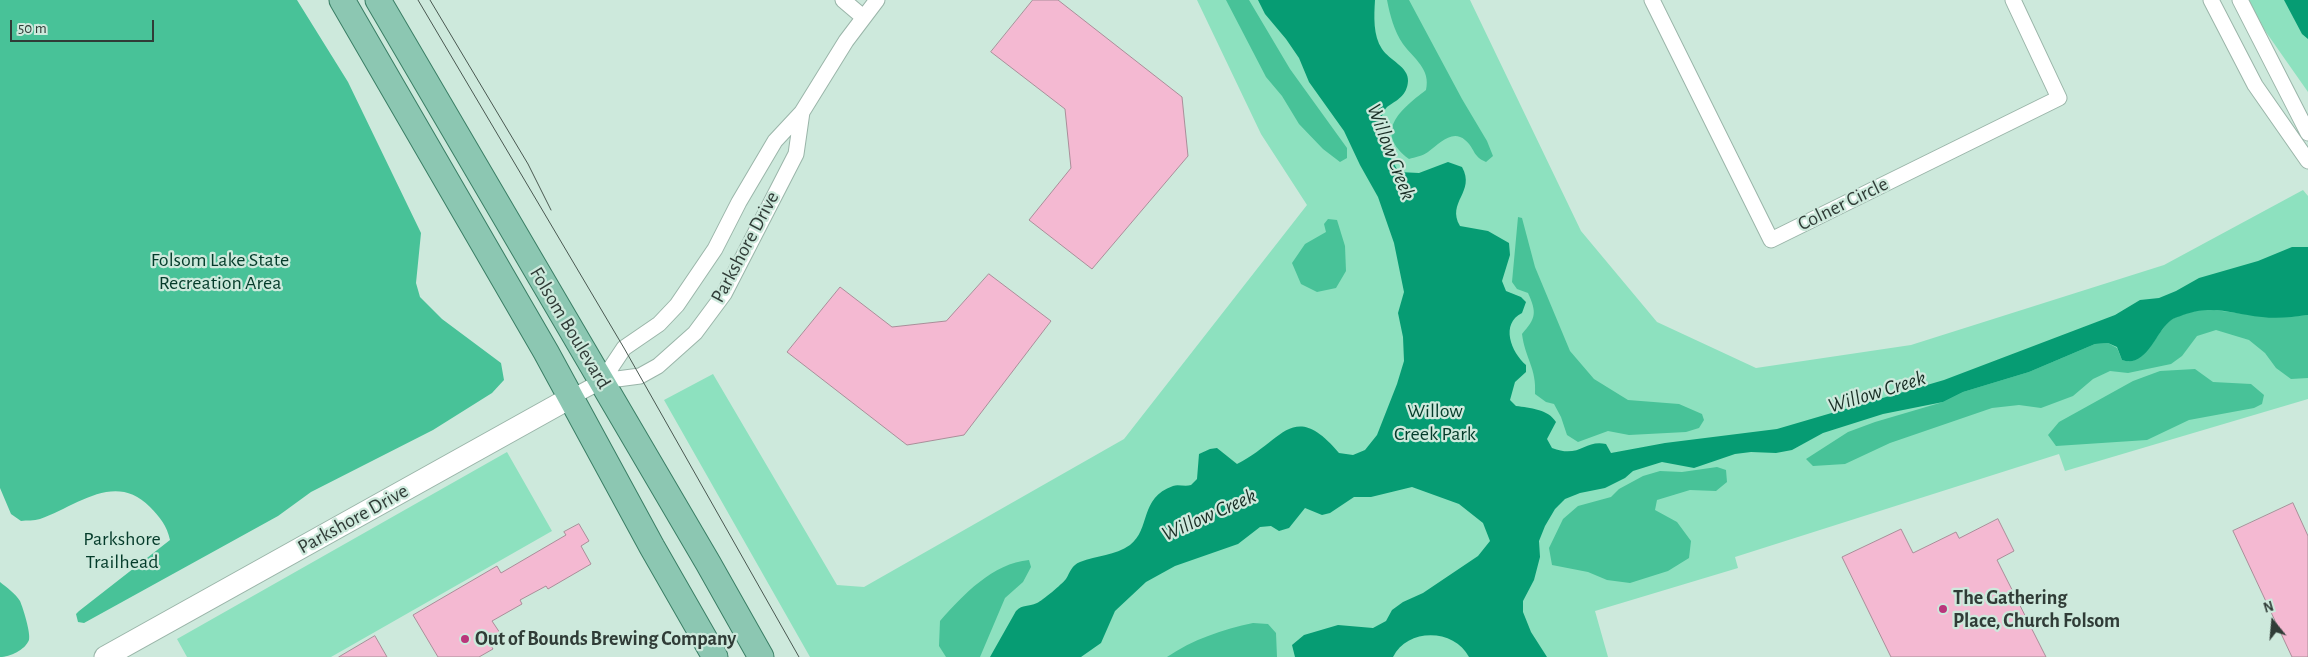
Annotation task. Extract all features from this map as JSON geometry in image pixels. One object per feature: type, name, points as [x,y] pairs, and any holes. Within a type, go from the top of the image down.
[{"type":"main road","name":"Folsom Boulevard","points":[[342,0],[546,352],[652,547],[716,657]]},
{"type":"main road","name":"Folsom Boulevard","points":[[378,0],[602,381],[761,657]]},
{"type":"street","points":[[843,0],[863,17]]},
{"type":"street","name":"Parkshore Drive","points":[[602,381],[624,348],[659,324],[678,305],[716,249],[739,202],[775,141],[802,112],[823,76],[863,17],[877,0]]},
{"type":"street","name":"Colner Circle","points":[[1652,0],[1770,240],[2059,98],[2013,0]]},
{"type":"street","points":[[2211,0],[2255,85],[2308,161]]},
{"type":"street","points":[[2240,0],[2308,133]]},
{"type":"street","name":"Parkshore Drive","points":[[105,657],[602,381],[640,376],[658,366],[695,333],[724,294],[796,154],[802,112]]},
{"type":"green space","name":"Folsom Lake State Recreation Area","points":[[0,0],[297,0],[348,82],[421,233],[416,283],[420,297],[442,319],[501,363],[504,380],[492,393],[433,430],[311,492],[278,516],[84,623],[78,622],[76,614],[79,611],[170,540],[163,522],[157,514],[137,497],[123,492],[96,495],[40,519],[21,521],[11,514],[0,488]]},
{"type":"green space","name":"Willow Creek Park","points":[[1197,0],[1470,0],[1581,231],[1657,322],[1756,368],[1911,345],[2164,265],[2303,190],[2308,196],[2308,399],[2065,471],[2059,454],[1735,557],[1738,568],[1595,611],[1608,657],[810,657],[664,400],[713,374],[837,585],[864,587],[1124,439],[1307,205],[1261,134]]},
{"type":"green space","points":[[1226,0],[1249,0],[1290,69],[1347,148],[1347,158],[1340,162],[1323,149],[1299,124],[1282,96],[1266,77]]},
{"type":"green space","points":[[1387,0],[1409,0],[1462,99],[1487,141],[1493,156],[1486,162],[1476,155],[1465,140],[1455,136],[1446,139],[1424,154],[1409,159],[1398,149],[1393,140],[1394,122],[1407,105],[1426,90],[1427,83],[1424,70],[1397,34]]},
{"type":"green space","points":[[2249,0],[2308,0],[2308,92],[2261,25]]},
{"type":"green space","points":[[1518,217],[1522,218],[1535,267],[1570,351],[1594,379],[1628,400],[1679,404],[1702,414],[1704,420],[1699,428],[1686,432],[1629,435],[1608,431],[1578,442],[1567,435],[1554,404],[1546,402],[1535,394],[1533,370],[1522,334],[1534,315],[1533,306],[1528,293],[1517,289],[1512,282]]},
{"type":"green space","points":[[1328,219],[1337,220],[1345,246],[1346,271],[1336,288],[1317,292],[1301,284],[1292,263],[1305,244],[1326,232],[1324,224]]},
{"type":"green space","points":[[2206,309],[2282,317],[2308,315],[2308,378],[2291,379],[2276,368],[2265,353],[2249,340],[2216,330],[2197,336],[2182,356],[2171,364],[2128,373],[2110,371],[2093,379],[2073,396],[2041,408],[2019,405],[1992,408],[1890,443],[1845,464],[1813,466],[1806,459],[1848,432],[1943,402],[1963,392],[2029,372],[2095,344],[2108,343],[2117,348],[2122,360],[2130,361],[2137,359],[2144,354],[2170,321],[2182,315]]},
{"type":"green space","points":[[2195,369],[2213,382],[2251,384],[2264,395],[2262,404],[2254,408],[2189,420],[2147,440],[2056,446],[2048,435],[2059,422],[2133,381],[2160,371]]},
{"type":"green space","points":[[507,452],[552,531],[331,657],[187,657],[177,639]]},
{"type":"green space","points":[[1717,467],[1726,470],[1727,482],[1716,491],[1690,490],[1657,500],[1655,510],[1677,522],[1691,541],[1689,558],[1668,571],[1630,583],[1607,580],[1588,572],[1552,565],[1549,548],[1563,519],[1578,506],[1611,497],[1619,489],[1643,476],[1660,471],[1682,472]]},
{"type":"green space","points":[[1029,560],[1031,567],[1023,582],[1005,598],[980,657],[946,657],[939,646],[940,621],[969,591],[991,574],[1016,562]]},
{"type":"green space","points":[[0,582],[20,601],[29,632],[29,640],[21,650],[4,657],[0,657]]},
{"type":"green space","points":[[1253,623],[1268,624],[1276,633],[1277,657],[1167,657],[1187,645],[1208,636],[1230,628]]},
{"type":"water","name":"Willow Creek","points":[[1258,0],[1375,0],[1375,26],[1379,44],[1385,53],[1402,68],[1408,81],[1404,94],[1387,107],[1383,113],[1381,121],[1382,130],[1387,149],[1399,172],[1419,173],[1448,162],[1462,167],[1466,183],[1456,210],[1460,226],[1488,231],[1509,243],[1510,255],[1502,281],[1506,291],[1521,297],[1526,302],[1522,313],[1511,324],[1510,338],[1516,353],[1526,365],[1526,372],[1515,382],[1510,400],[1516,406],[1538,410],[1553,418],[1556,422],[1547,439],[1552,448],[1561,451],[1576,450],[1599,443],[1606,444],[1611,453],[1665,443],[1777,429],[1944,380],[2115,315],[2140,300],[2159,298],[2199,278],[2258,261],[2292,247],[2308,247],[2308,315],[2274,318],[2213,310],[2194,312],[2177,317],[2171,321],[2164,327],[2144,355],[2138,359],[2122,360],[2117,347],[2108,343],[2095,344],[2029,372],[1963,392],[1943,402],[1883,414],[1823,433],[1792,450],[1776,453],[1751,452],[1735,454],[1694,468],[1662,462],[1633,471],[1625,478],[1605,488],[1580,493],[1565,499],[1555,509],[1545,526],[1539,541],[1540,557],[1534,580],[1523,601],[1523,612],[1531,632],[1547,657],[1469,657],[1462,647],[1453,641],[1431,635],[1409,641],[1400,647],[1393,657],[1295,657],[1292,645],[1304,635],[1338,625],[1373,628],[1386,621],[1392,610],[1403,602],[1423,593],[1478,556],[1490,541],[1483,523],[1459,504],[1412,487],[1371,497],[1354,497],[1330,513],[1322,515],[1305,508],[1289,528],[1279,531],[1271,526],[1260,527],[1238,544],[1175,566],[1146,582],[1115,611],[1101,643],[1081,657],[990,657],[1016,611],[1023,606],[1037,603],[1047,596],[1066,579],[1077,563],[1124,549],[1130,545],[1141,531],[1150,506],[1162,491],[1177,485],[1191,485],[1197,479],[1199,454],[1217,448],[1237,464],[1277,436],[1298,427],[1310,428],[1323,437],[1339,453],[1353,455],[1365,450],[1377,435],[1404,361],[1403,337],[1398,313],[1404,292],[1394,243],[1378,197],[1344,131],[1309,82],[1299,58],[1265,14]]},
{"type":"water","points":[[2284,0],[2308,0],[2308,39],[2302,34]]},
{"type":"building","points":[[1033,0],[1058,0],[1182,97],[1188,156],[1092,269],[1029,220],[1071,168],[1065,109],[991,52]]},
{"type":"building","points":[[989,274],[1051,321],[964,435],[907,445],[787,352],[840,287],[892,327],[946,321]]},
{"type":"building","points":[[2293,503],[2308,536],[2308,657],[2292,657],[2233,531]]},
{"type":"building","points":[[1998,519],[2014,551],[1997,560],[2046,657],[1891,657],[1842,557],[1901,529],[1913,553],[1956,532],[1959,538]]},
{"type":"building","points":[[579,524],[589,541],[581,546],[591,564],[548,589],[546,586],[520,600],[522,604],[492,621],[500,633],[493,637],[494,640],[489,642],[493,649],[479,657],[438,657],[413,615],[497,566],[501,573],[566,535],[564,532]]},
{"type":"building","points":[[375,636],[387,657],[339,657]]},
{"type":"tram line","points":[[418,0],[624,348],[799,657]]},
{"type":"tram line","points":[[430,0],[528,164],[551,210]]},
{"type":"place","name":"The Gathering Place, Church Folsom","points":[[1943,609]]},
{"type":"place","name":"Out of Bounds Brewing Company","points":[[465,639]]},
{"type":"park label","name":"Parkshore Trailhead","points":[[122,550]]}]
